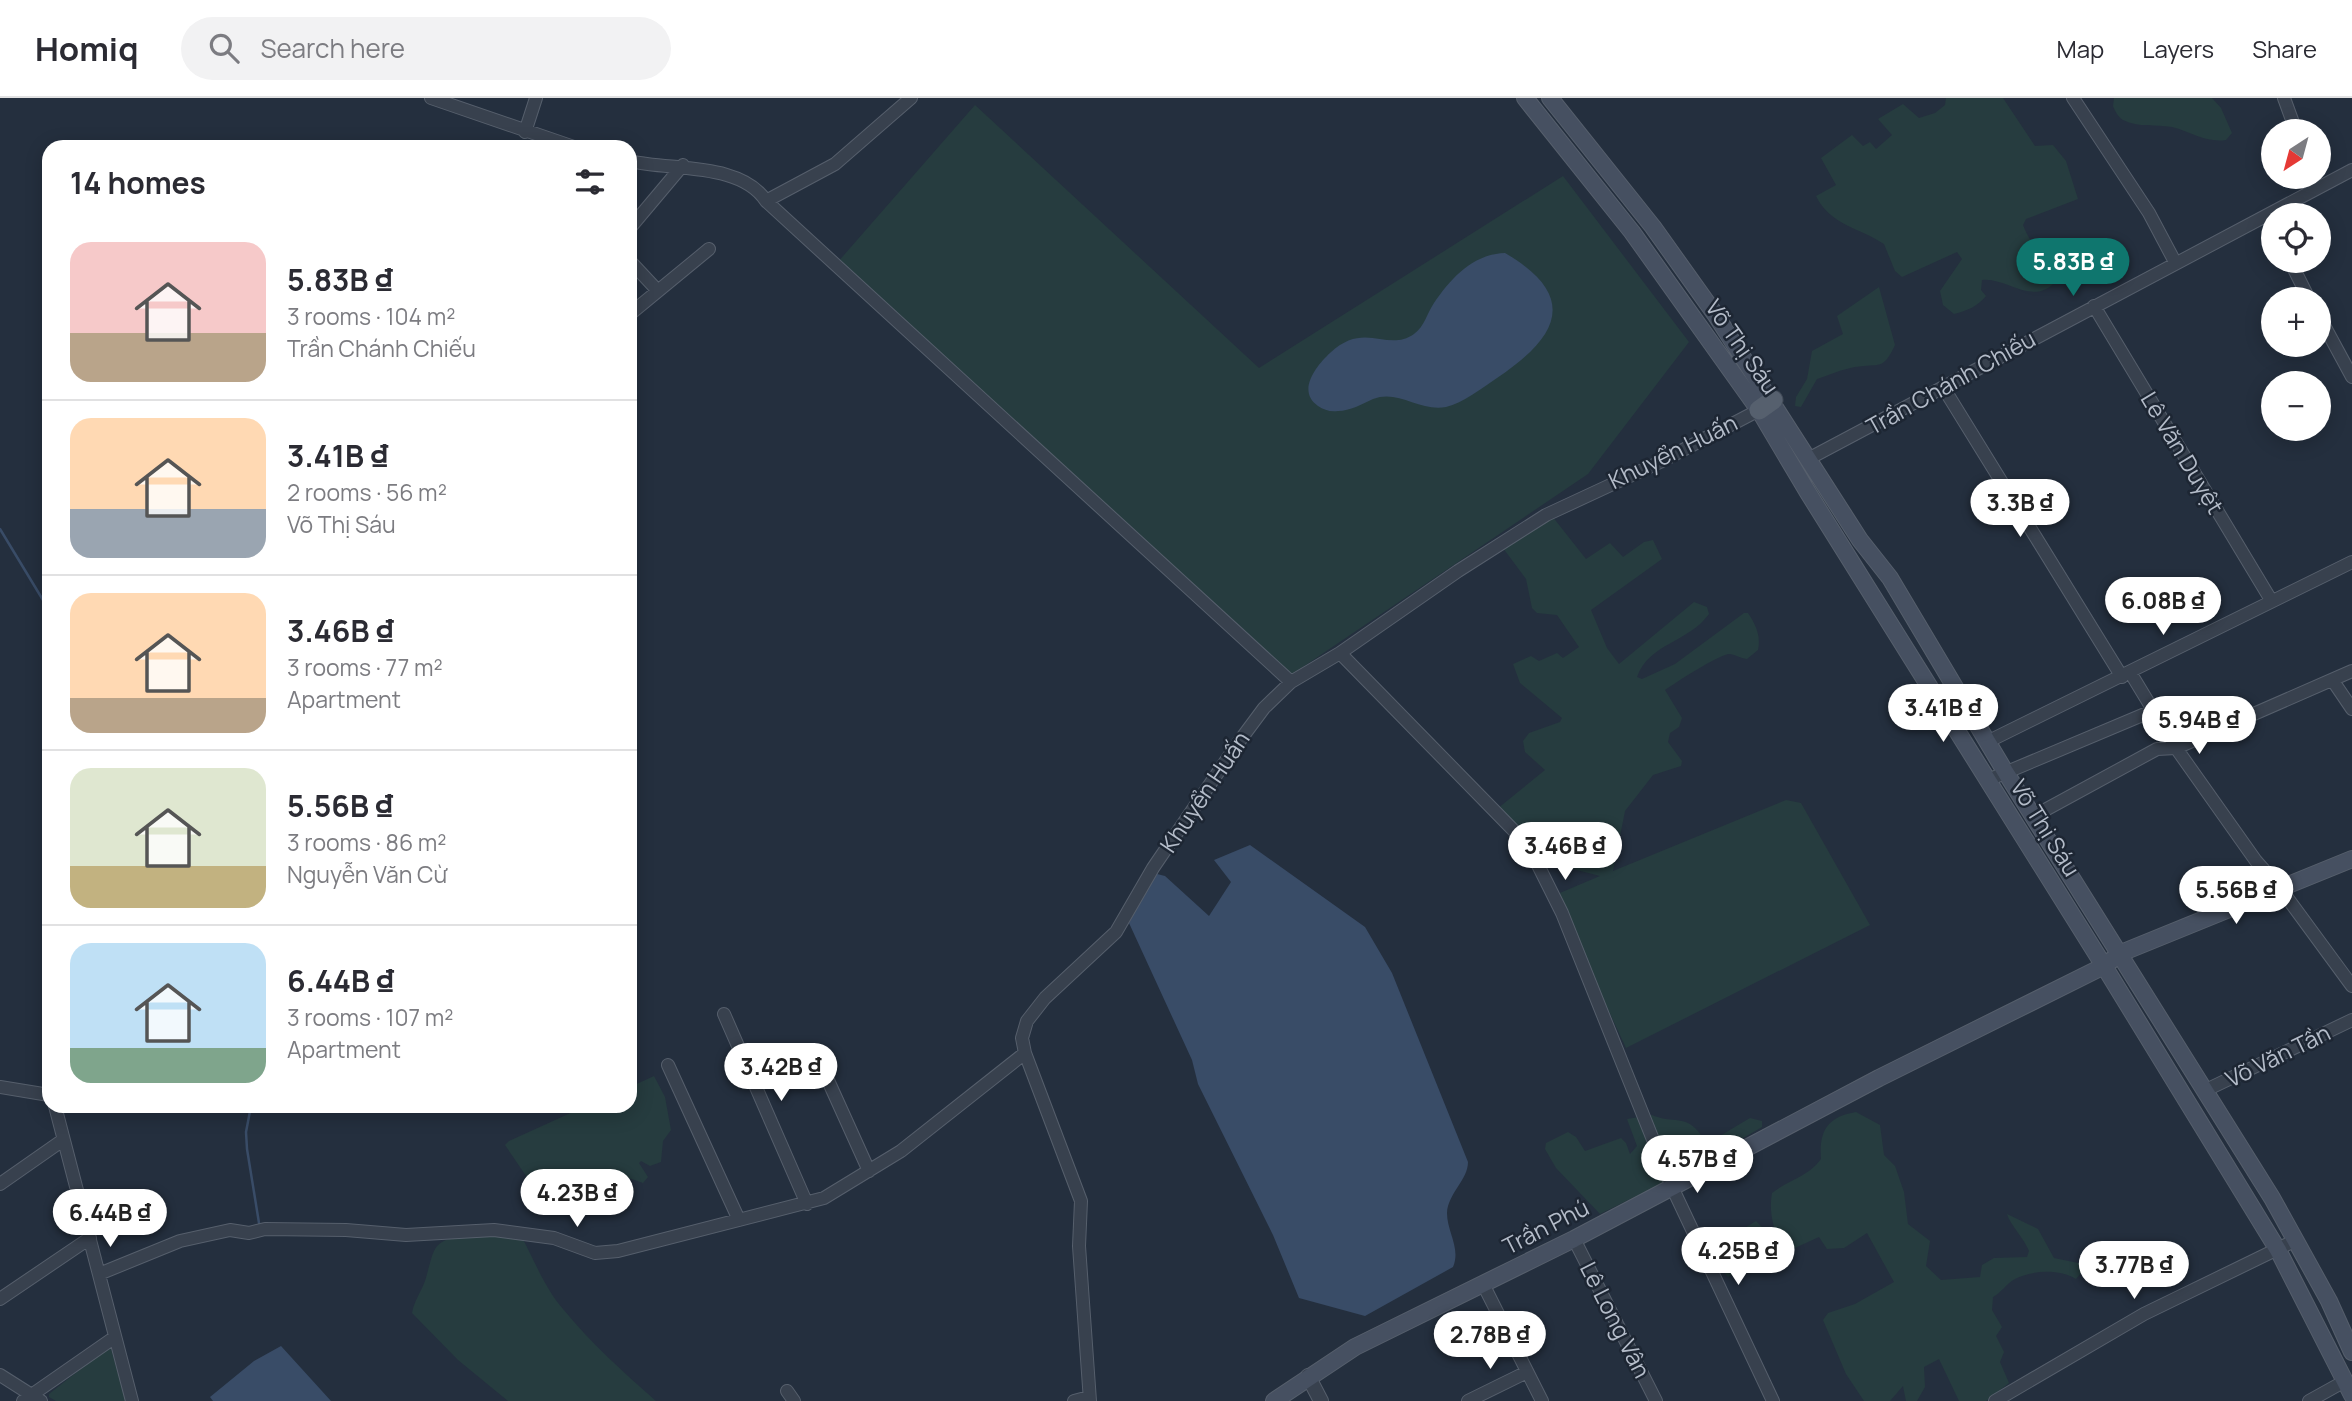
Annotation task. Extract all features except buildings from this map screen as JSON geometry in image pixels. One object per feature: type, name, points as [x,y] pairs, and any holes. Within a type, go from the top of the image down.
[{"type":"main road","name":"Võ Thị Sáu","points":[[1525,98],[1810,458],[1860,540],[1890,578],[2006,773],[2121,953],[2295,1240],[2352,1352]]},
{"type":"main road","name":"Võ Thị Sáu","points":[[1550,98],[1653,227],[1766,405],[1807,491],[2278,1250],[2348,1388]]},
{"type":"main road","name":"Trần Phú","points":[[1273,1401],[1355,1347],[1574,1239],[1879,1078],[2104,966],[2121,953],[2352,859]]},
{"type":"street","points":[[431,98],[551,140]]},
{"type":"street","points":[[524,132],[536,98]]},
{"type":"street","points":[[766,201],[835,164],[911,98]]},
{"type":"street","points":[[2073,98],[2125,174],[2175,262]]},
{"type":"street","points":[[2284,98],[2292,119]]},
{"type":"street","points":[[637,162],[683,165],[747,181],[1291,682]]},
{"type":"street","points":[[637,221],[683,165]]},
{"type":"street","name":"Trần Chánh Chiếu","points":[[2295,203],[2313,190],[2352,170]]},
{"type":"street","name":"Trần Chánh Chiếu","points":[[1810,458],[2175,262],[2261,225]]},
{"type":"street","points":[[637,308],[709,249]]},
{"type":"street","points":[[637,269],[657,290]]},
{"type":"street","name":"Lê Văn Duyệt","points":[[2094,306],[2271,600]]},
{"type":"street","points":[[2331,338],[2352,377]]},
{"type":"street","points":[[1942,387],[2126,675],[2256,861],[2280,888],[2352,986]]},
{"type":"street","name":"Khuyển Huấn","points":[[1090,1399],[1079,1246],[1081,1201],[1025,1053],[1022,1038],[1027,1021],[1045,998],[1116,932],[1160,857],[1238,743],[1264,708],[1291,682],[1340,653],[1458,571],[1546,515],[1660,462],[1766,405]]},
{"type":"street","points":[[1989,741],[2352,562]]},
{"type":"street","points":[[1340,653],[1528,845],[1562,913],[1672,1187],[1773,1401]]},
{"type":"street","points":[[2034,816],[2157,749],[2176,748],[2352,671]]},
{"type":"street","points":[[2333,681],[2352,709]]},
{"type":"street","points":[[1988,780],[2152,711]]},
{"type":"street","points":[[724,1014],[807,1204]]},
{"type":"street","name":"Võ Văn Tần","points":[[2204,1091],[2352,1020]]},
{"type":"street","points":[[99,1274],[180,1241],[225,1230],[249,1233],[265,1229],[346,1230],[406,1235],[494,1230],[554,1238],[595,1253],[606,1253],[807,1204],[869,1171],[951,1113],[1025,1053]]},
{"type":"street","points":[[817,1056],[869,1171]]},
{"type":"street","points":[[668,1065],[739,1220]]},
{"type":"street","points":[[0,1087],[42,1094]]},
{"type":"street","points":[[57,1113],[132,1401]]},
{"type":"street","points":[[0,1184],[63,1140]]},
{"type":"street","points":[[0,1299],[90,1238]]},
{"type":"street","name":"Lê Long Vân","points":[[1574,1239],[1656,1401]]},
{"type":"street","points":[[1995,1401],[2144,1314],[2295,1240]]},
{"type":"street","points":[[1483,1284],[1542,1401]]},
{"type":"street","points":[[0,1375],[32,1399],[115,1337]]},
{"type":"street","points":[[1468,1401],[1527,1371]]},
{"type":"street","points":[[1308,1376],[1321,1401]]},
{"type":"street","points":[[2309,1401],[2348,1388]]},
{"type":"street","points":[[1074,1401],[1090,1399]]},
{"type":"green space","points":[[1946,98],[2003,98],[2035,146],[2053,145],[2066,161],[2078,199],[2026,219],[2023,225],[2048,268],[2053,284],[2036,292],[1982,280],[1981,290],[1986,296],[1972,308],[1954,314],[1943,305],[1940,291],[1962,259],[1957,252],[1902,277],[1895,271],[1884,244],[1837,220],[1816,196],[1836,185],[1821,158],[1852,135],[1863,146],[1870,142],[1876,149],[1892,135],[1878,119],[1903,104],[1919,118],[1935,113],[1945,105]]},
{"type":"green space","points":[[2114,98],[2212,98],[2221,108],[2232,133],[2226,140],[2219,141],[2172,127],[2129,122],[2117,114],[2113,106]]},
{"type":"green space","points":[[975,105],[1259,368],[1563,176],[1689,342],[1588,474],[1285,679],[837,263]]},
{"type":"green space","points":[[1879,287],[1895,345],[1887,359],[1880,364],[1850,368],[1817,379],[1801,407],[1795,406],[1796,397],[1807,379],[1812,351],[1843,334],[1837,316]]},
{"type":"green space","points":[[1552,516],[1586,559],[1610,543],[1623,557],[1644,542],[1653,540],[1662,559],[1591,610],[1607,648],[1619,664],[1694,602],[1707,607],[1709,614],[1700,624],[1650,657],[1637,677],[1642,679],[1675,664],[1744,613],[1748,613],[1758,635],[1758,650],[1747,659],[1730,654],[1717,658],[1665,690],[1682,718],[1679,727],[1670,733],[1668,742],[1682,761],[1681,766],[1653,775],[1625,811],[1613,871],[1786,800],[1801,803],[1870,925],[1626,1048],[1555,895],[1600,876],[1546,862],[1497,809],[1545,770],[1525,752],[1523,741],[1529,733],[1560,722],[1562,718],[1520,683],[1513,664],[1531,656],[1539,661],[1557,653],[1563,658],[1579,647],[1557,615],[1537,613],[1532,608],[1526,579],[1503,548]]},
{"type":"green space","points":[[654,1076],[665,1097],[671,1130],[663,1141],[661,1162],[650,1166],[641,1161],[639,1163],[648,1177],[643,1183],[620,1175],[601,1189],[550,1211],[505,1145],[571,1113],[637,1113],[637,1084]]},
{"type":"green space","points":[[1856,1112],[1880,1125],[1884,1155],[1895,1166],[1904,1192],[1908,1224],[1930,1241],[1926,1266],[1941,1280],[1980,1277],[1982,1265],[1994,1258],[2027,1257],[2027,1246],[2007,1214],[2038,1229],[2054,1258],[2088,1265],[2076,1279],[2054,1272],[2022,1276],[1993,1297],[1992,1310],[2002,1327],[1996,1336],[2004,1352],[2000,1362],[2009,1383],[1986,1401],[1959,1401],[1939,1359],[1924,1367],[1925,1387],[1917,1401],[1906,1401],[1903,1386],[1890,1401],[1864,1401],[1846,1374],[1823,1320],[1828,1313],[1855,1304],[1894,1282],[1867,1233],[1844,1248],[1827,1249],[1819,1237],[1784,1253],[1772,1216],[1772,1193],[1816,1165],[1821,1159],[1822,1141],[1827,1127],[1838,1118]]},
{"type":"green space","points":[[1652,1115],[1690,1124],[1701,1135],[1699,1143],[1703,1146],[1750,1118],[1762,1121],[1762,1127],[1689,1170],[1600,1214],[1556,1168],[1545,1149],[1546,1143],[1568,1132],[1576,1137],[1585,1151],[1621,1138],[1630,1154],[1637,1146],[1627,1119]]},
{"type":"green space","points":[[1756,1221],[1766,1231],[1771,1251],[1728,1277],[1714,1261],[1714,1247]]},
{"type":"green space","points":[[471,1234],[520,1234],[545,1282],[563,1309],[619,1368],[656,1401],[508,1401],[458,1360],[412,1313],[437,1247],[448,1239]]},
{"type":"green space","points":[[106,1349],[111,1349],[126,1401],[56,1401],[49,1397],[49,1394]]},
{"type":"water","points":[[1505,253],[1529,269],[1544,285],[1552,301],[1552,317],[1546,332],[1518,363],[1472,395],[1446,407],[1436,408],[1400,398],[1382,397],[1347,410],[1332,411],[1320,407],[1312,400],[1309,393],[1311,378],[1330,353],[1343,343],[1365,337],[1404,339],[1414,334],[1455,276],[1483,258]]},
{"type":"water","points":[[1250,845],[1365,927],[1392,973],[1468,1162],[1465,1175],[1451,1199],[1447,1213],[1455,1247],[1453,1267],[1365,1316],[1299,1298],[1273,1235],[1198,1084],[1192,1060],[1129,923],[1147,887],[1157,874],[1165,876],[1209,916],[1231,882],[1214,860]]},
{"type":"water","points":[[281,1346],[331,1401],[213,1401],[210,1397],[254,1361]]},
{"type":"waterway","points":[[0,529],[42,598]]},
{"type":"waterway","points":[[250,1113],[246,1132],[247,1149],[259,1223]]}]
